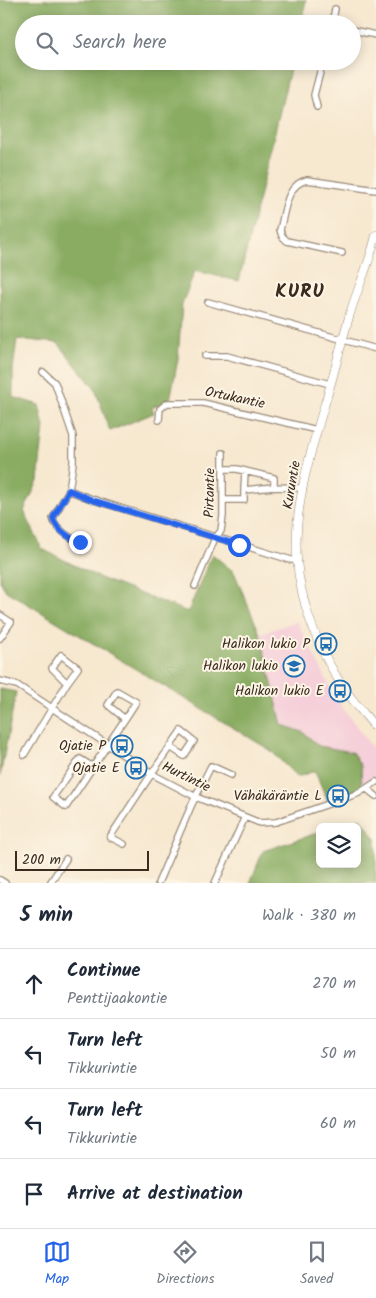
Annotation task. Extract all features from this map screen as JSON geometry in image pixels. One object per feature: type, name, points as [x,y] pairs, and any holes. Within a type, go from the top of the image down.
[{"type":"street","points":[[334,15],[335,9]]},
{"type":"street","points":[[361,32],[376,35]]},
{"type":"street","points":[[317,107],[314,95],[321,70]]},
{"type":"street","points":[[342,252],[287,241],[282,236],[280,230],[290,193],[301,182],[317,181],[376,190]]},
{"type":"street","name":"Kuruntie","points":[[376,235],[370,259],[355,298],[317,430],[303,488],[298,519],[297,560],[308,612],[321,647],[335,675],[376,728]]},
{"type":"street","points":[[208,302],[376,349]]},
{"type":"street","points":[[205,356],[227,356],[330,384]]},
{"type":"street","points":[[43,372],[55,382],[73,436],[73,463],[69,490],[53,518],[54,524],[80,542]]},
{"type":"street","name":"Ortukantie","points":[[159,420],[160,409],[168,403],[203,402],[317,430]]},
{"type":"street","name":"Pirtantie","points":[[196,586],[214,538],[221,531],[223,453]]},
{"type":"street","points":[[223,470],[244,471],[274,478],[274,487]]},
{"type":"street","points":[[223,500],[244,500],[244,471]]},
{"type":"street","points":[[244,490],[274,487],[303,488]]},
{"type":"street","points":[[69,490],[92,500],[214,538],[291,560],[297,560]]},
{"type":"street","points":[[0,615],[10,622],[0,638]]},
{"type":"street","points":[[24,755],[78,668],[61,655],[52,668],[67,684]]},
{"type":"street","name":"Hurtintie","points":[[0,681],[17,685],[152,774],[196,797],[260,823],[276,822],[343,799],[367,789],[376,782]]},
{"type":"street","points":[[93,767],[80,759],[53,797],[66,807],[108,745],[125,719],[136,702],[117,690],[108,705],[125,719]]},
{"type":"street","points":[[124,844],[110,837],[170,747],[181,731],[194,740],[184,756],[170,747]]},
{"type":"street","points":[[158,883],[211,766],[231,775]]},
{"type":"street","points":[[367,789],[376,796]]},
{"type":"street","points":[[215,883],[245,817]]},
{"type":"street","points":[[50,883],[66,859]]},
{"type":"street","points":[[0,880],[5,883]]},
{"type":"shaded area","points":[[297,621],[335,697],[376,753],[376,776],[362,788],[361,766],[352,752],[319,746],[303,732],[282,725],[260,634]]},
{"type":"green space","points":[[0,0],[306,0],[303,15],[15,15],[15,70],[290,70],[239,281],[195,271],[182,304],[178,359],[170,400],[152,407],[154,413],[110,431],[95,389],[58,343],[17,339],[13,369],[13,397],[39,405],[44,427],[38,481],[24,511],[42,549],[102,579],[188,612],[212,554],[234,572],[260,634],[282,725],[303,732],[319,746],[352,752],[361,766],[362,788],[328,802],[315,771],[297,777],[270,750],[6,591],[0,581]]},
{"type":"green space","points":[[0,689],[16,692],[0,777]]},
{"type":"green space","points":[[361,818],[376,839],[376,883],[250,883],[263,851],[316,833],[316,868],[361,868],[361,823],[347,823]]},
{"type":"place","name":"Halikon lukio P","points":[[326,644]]},
{"type":"place","name":"Halikon lukio","points":[[294,666]]},
{"type":"place","name":"Halikon lukio E","points":[[340,691]]},
{"type":"place","name":"Ojatie P","points":[[122,746]]},
{"type":"place","name":"Ojatie E","points":[[136,768]]},
{"type":"place","name":"Vähäkäräntie L","points":[[338,796]]},
{"type":"district","name":"KURU","points":[[300,292]]},
{"type":"route","points":[[80,542],[54,524],[53,518],[69,490],[92,500],[239,545]]}]
